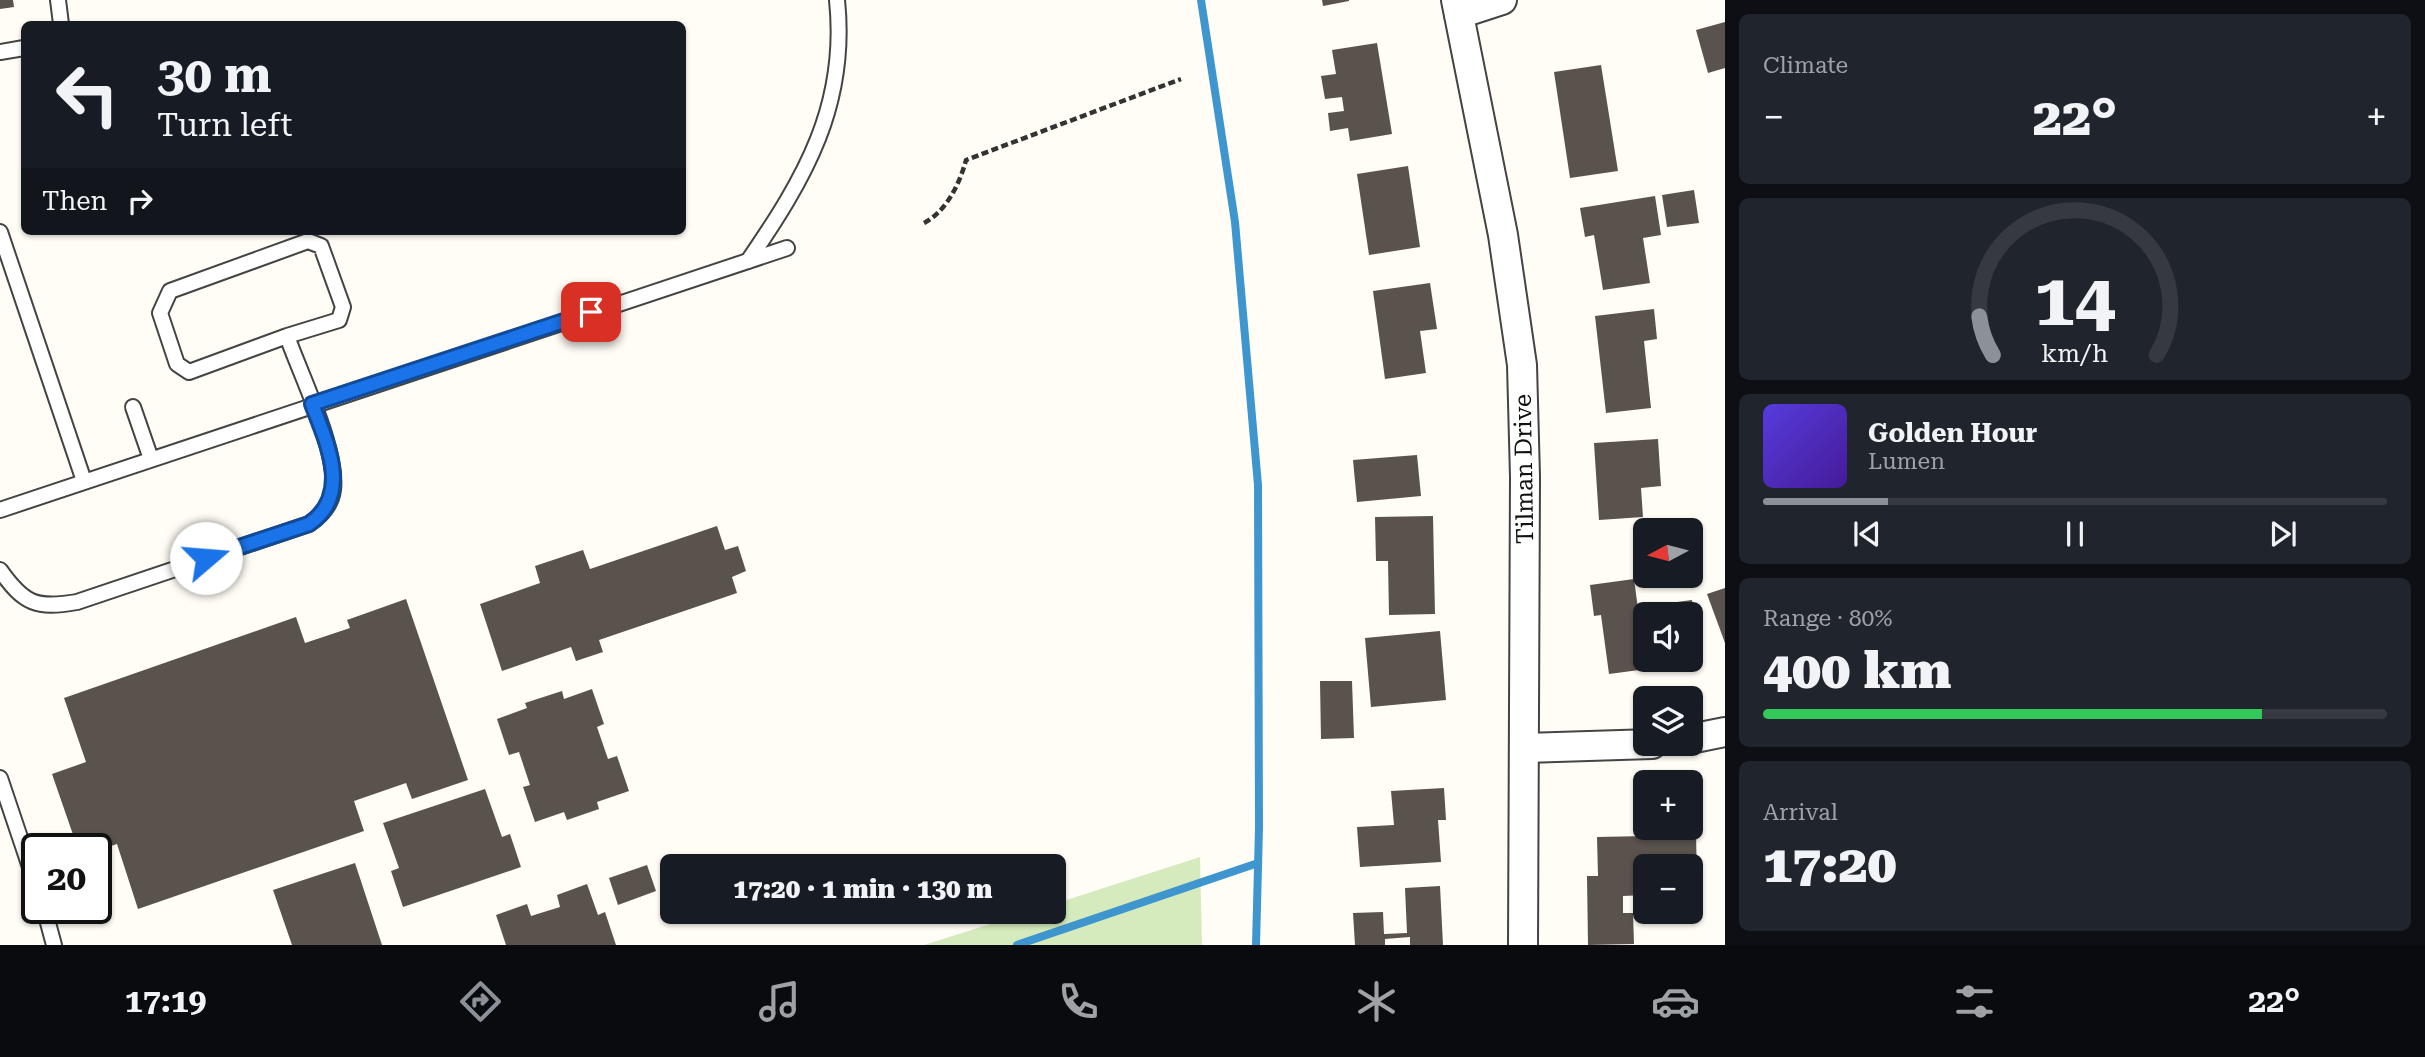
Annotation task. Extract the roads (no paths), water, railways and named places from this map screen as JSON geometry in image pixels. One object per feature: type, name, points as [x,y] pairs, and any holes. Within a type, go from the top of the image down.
[{"type":"street","points":[[1457,7],[1502,0]]},
{"type":"street","name":"Tilman Drive","points":[[1457,7],[1503,235],[1522,365],[1525,477],[1523,945]]},
{"type":"street","points":[[1703,736],[1725,732]]},
{"type":"street","points":[[1525,748],[1633,745]]},
{"type":"lane","points":[[58,0],[61,21]]},
{"type":"lane","points":[[748,261],[792,197],[821,136],[836,85],[841,34],[837,0]]},
{"type":"lane","points":[[0,52],[21,48]]},
{"type":"lane","points":[[0,232],[84,481]]},
{"type":"lane","points":[[308,241],[321,246],[343,307],[339,320],[287,336],[189,372],[177,364],[160,313],[170,291],[308,241]]},
{"type":"lane","points":[[0,510],[787,248]]},
{"type":"lane","points":[[0,570],[20,597],[47,607],[77,602],[309,524],[324,514],[333,491],[330,454],[287,336]]},
{"type":"lane","points":[[133,407],[151,459]]},
{"type":"lane","points":[[0,778],[21,840]]},
{"type":"lane","points":[[48,924],[54,945]]},
{"type":"waterway","points":[[1201,0],[1235,222],[1258,485],[1259,828],[1256,945]]},
{"type":"waterway","points":[[1017,945],[1258,863]]}]
